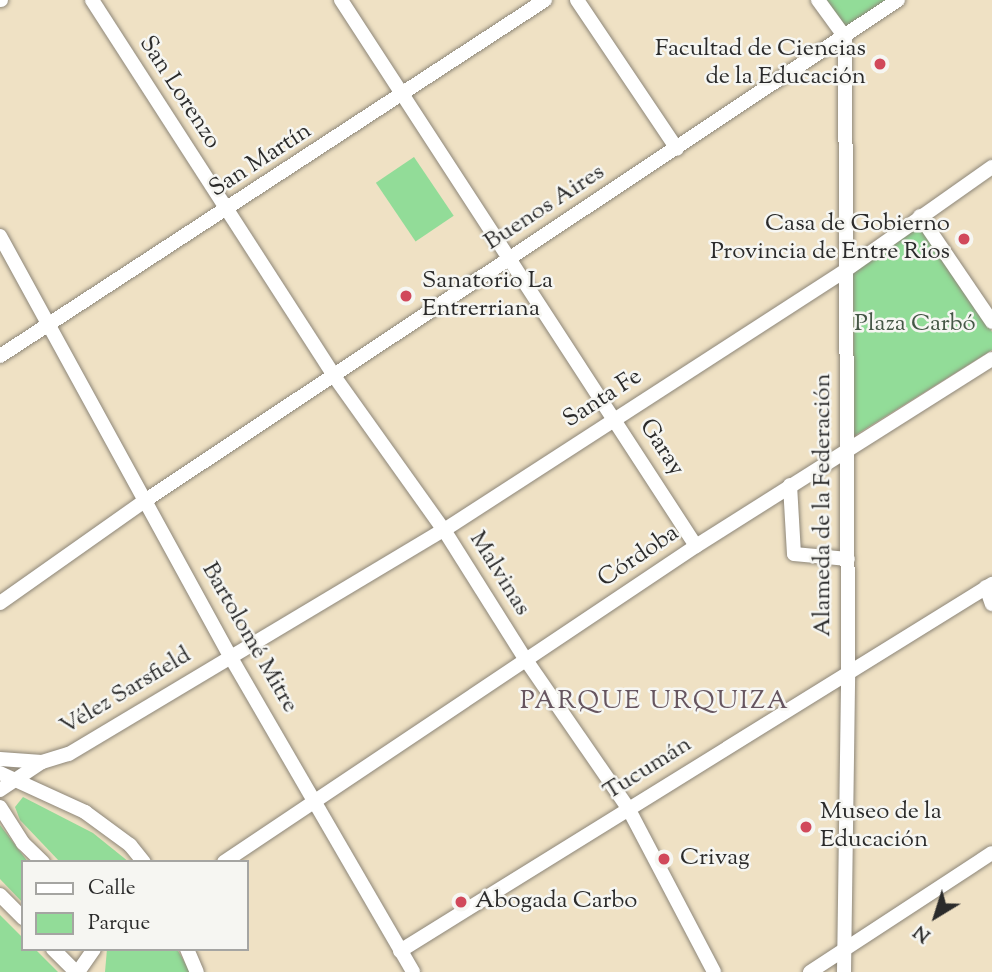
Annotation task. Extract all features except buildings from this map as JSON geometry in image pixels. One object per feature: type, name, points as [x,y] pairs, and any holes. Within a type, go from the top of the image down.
[{"type":"street","name":"San Lorenzo","points":[[92,0],[228,210]]},
{"type":"street","name":"Garay","points":[[341,0],[696,546]]},
{"type":"street","name":"San Martín","points":[[0,356],[228,210],[545,0]]},
{"type":"street","points":[[578,0],[677,149]]},
{"type":"street","points":[[818,0],[845,37]]},
{"type":"street","name":"Buenos Aires","points":[[0,603],[146,500],[898,0]]},
{"type":"street","name":"Alameda de la Federación","points":[[844,972],[848,671],[845,37]]},
{"type":"street","name":"Santa Fe","points":[[230,656],[444,530],[846,270],[992,167]]},
{"type":"street","name":"Malvinas","points":[[228,210],[334,376],[444,530],[526,660],[628,808],[714,972]]},
{"type":"street","points":[[920,216],[992,322]]},
{"type":"street","name":"Bartolomé Mitre","points":[[0,236],[230,656],[317,801],[413,972]]},
{"type":"street","name":"Córdoba","points":[[227,860],[696,546],[992,359]]},
{"type":"street","points":[[790,485],[794,554],[848,559]]},
{"type":"street","points":[[989,586],[992,604]]},
{"type":"street","name":"Tucumán","points":[[400,951],[989,586]]},
{"type":"street","name":"Vélez Sarsfield","points":[[0,790],[42,762],[69,754],[230,656]]},
{"type":"street","name":"Vélez Sarsfield","points":[[0,759],[42,762]]},
{"type":"street","points":[[0,773],[19,779],[105,825],[142,860]]},
{"type":"street","points":[[0,807],[23,843],[41,860]]},
{"type":"street","points":[[810,972],[992,853]]},
{"type":"street","points":[[0,895],[21,916]]},
{"type":"street","points":[[54,951],[77,972],[93,951]]},
{"type":"street","points":[[188,951],[197,972]]},
{"type":"green space","points":[[818,0],[898,0],[845,37]]},
{"type":"green space","points":[[414,157],[454,216],[416,242],[376,183]]},
{"type":"green space","name":"Plaza Carbó","points":[[922,222],[992,332],[992,350],[854,436],[853,268]]},
{"type":"green space","points":[[23,797],[93,833],[127,860],[58,860],[20,820],[15,807]]},
{"type":"green space","points":[[0,825],[26,860],[21,860],[21,901],[0,879]]},
{"type":"green space","points":[[0,915],[21,936],[21,951],[37,951],[58,972],[0,972]]},
{"type":"green space","points":[[107,951],[178,951],[190,972],[105,972]]},
{"type":"place","name":"Facultad de Ciencias de la Educación","points":[[880,64]]},
{"type":"place","name":"Casa de Gobierno Provincia de Entre Rios","points":[[964,239]]},
{"type":"place","name":"Sanatorio La Entrerriana","points":[[406,296]]},
{"type":"place","name":"Museo de la Educación","points":[[806,827]]},
{"type":"place","name":"Crivag","points":[[664,859]]},
{"type":"place","name":"Abogada Carbo","points":[[461,902]]},
{"type":"district","name":"PARQUE URQUIZA","points":[[655,702]]}]
